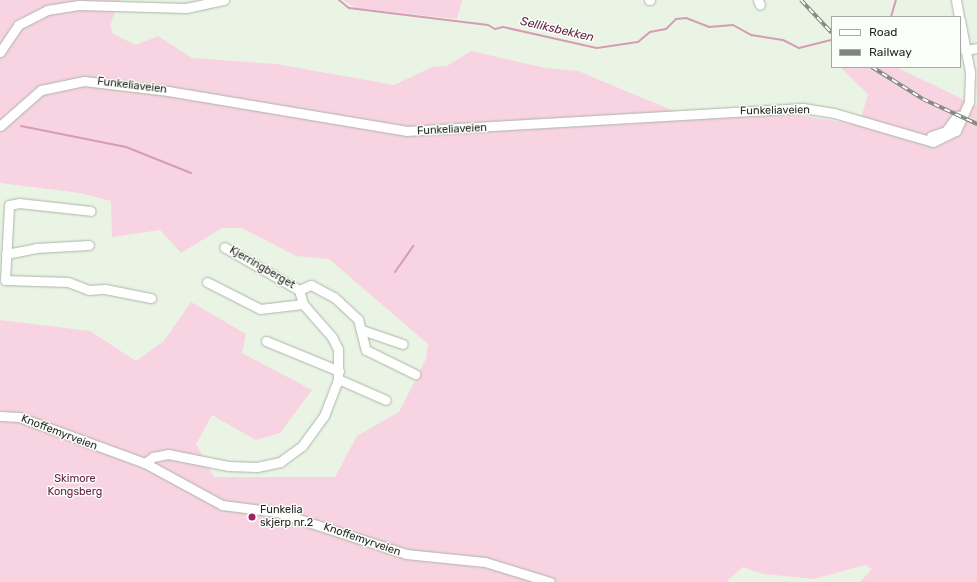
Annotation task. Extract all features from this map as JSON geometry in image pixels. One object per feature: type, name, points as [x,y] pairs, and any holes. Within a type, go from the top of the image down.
[{"type":"street","points":[[0,52],[18,25],[47,10],[79,5],[186,8],[224,0]]},
{"type":"street","points":[[956,0],[959,16]]},
{"type":"street","name":"Funkeliaveien","points":[[0,126],[42,90],[75,81],[168,91],[406,131],[803,108],[834,113],[919,138],[943,132],[956,119],[964,96],[965,55],[961,27]]},
{"type":"street","points":[[965,55],[977,48]]},
{"type":"street","points":[[91,211],[19,203],[8,205],[6,254],[2,282],[68,282],[89,290],[105,289],[151,298]]},
{"type":"street","points":[[6,254],[36,248],[89,245]]},
{"type":"street","name":"Kjerringberget","points":[[145,463],[153,457],[168,454],[228,466],[257,467],[280,462],[302,446],[324,416],[338,375],[338,349],[332,337],[303,304],[299,290],[224,247]]},
{"type":"street","name":"Kjerringberget","points":[[207,282],[260,309],[303,304]]},
{"type":"street","name":"Kjerringberget","points":[[299,290],[311,284],[327,292],[354,314],[362,330],[366,350],[415,374]]},
{"type":"street","points":[[362,330],[403,344]]},
{"type":"street","points":[[266,341],[338,375],[386,400]]},
{"type":"street","name":"Knoffemyrveien","points":[[0,416],[19,417],[145,463],[222,505],[277,512],[406,554],[485,562],[550,582]]},
{"type":"green space","name":"Skimore Kongsberg","points":[[0,0],[120,0],[110,25],[113,34],[136,45],[158,36],[192,58],[276,64],[394,85],[432,67],[447,66],[471,51],[545,68],[578,71],[686,116],[774,111],[859,125],[868,94],[841,68],[898,68],[977,106],[977,582],[860,582],[872,569],[865,565],[814,579],[763,574],[743,567],[726,582],[0,582],[0,320],[90,331],[136,361],[164,341],[191,302],[246,334],[242,353],[312,390],[280,433],[256,440],[212,415],[196,444],[214,477],[335,477],[357,436],[399,412],[426,359],[428,344],[329,259],[296,256],[242,228],[222,228],[181,253],[160,230],[112,237],[111,201],[80,193],[0,183]]},
{"type":"green space","points":[[343,0],[462,0],[457,19],[356,8]]},
{"type":"waterway","name":"Selliksbekken","points":[[339,0],[349,8],[488,25],[495,29],[503,27],[597,48],[638,42],[650,32],[666,29],[676,19],[686,18],[709,27],[733,25],[751,35],[783,40],[799,48],[831,40]]},
{"type":"waterway","name":"Selliksbekken","points":[[891,16],[896,0]]},
{"type":"waterway","points":[[21,126],[126,147],[191,173]]},
{"type":"waterway","points":[[395,272],[413,246]]},
{"type":"railway","points":[[801,0],[831,32]]},
{"type":"railway","points":[[874,68],[923,99],[977,124]]},
{"type":"place","name":"Funkelia skjerp nr.2","points":[[252,517]]}]
